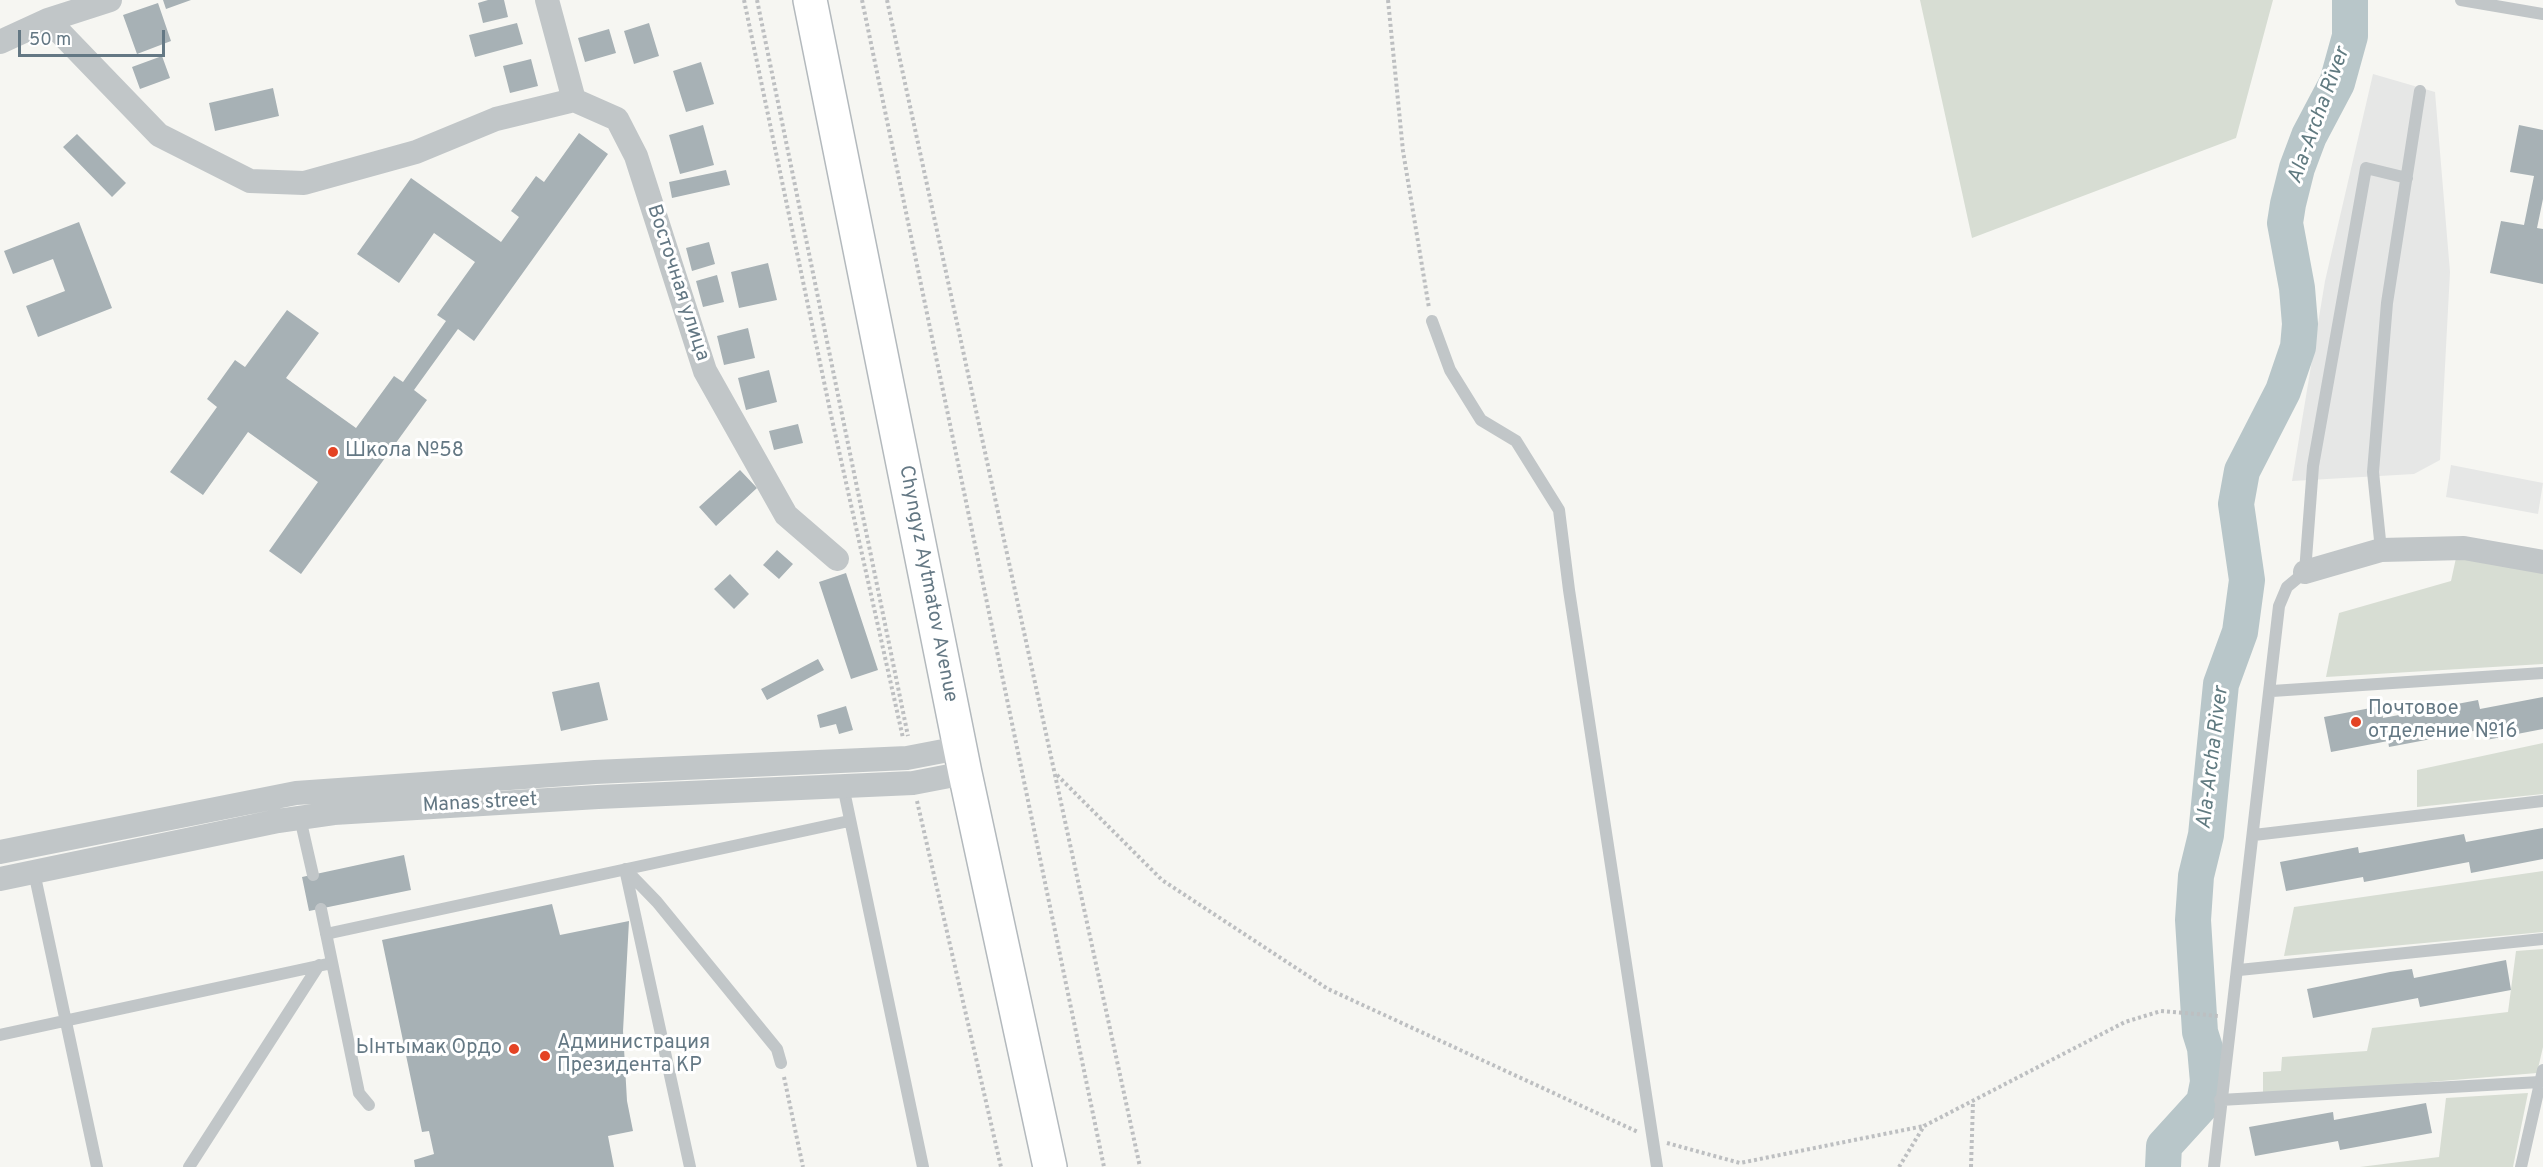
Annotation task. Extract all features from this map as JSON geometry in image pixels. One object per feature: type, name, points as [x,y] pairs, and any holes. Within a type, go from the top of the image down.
[{"type":"main road","name":"Chyngyz Aytmatov Avenue","points":[[810,0],[962,760],[1050,1167]]},
{"type":"street","points":[[0,42],[48,20],[110,0]]},
{"type":"street","points":[[48,20],[159,135],[250,181],[304,183],[416,152],[496,118],[574,100],[547,0]]},
{"type":"street","name":"Восточная улица","points":[[574,100],[616,119],[636,156],[705,371],[786,515],[837,559]]},
{"type":"street","points":[[2305,572],[2381,550],[2464,548],[2543,562]]},
{"type":"street","name":"Manas street","points":[[0,852],[296,793],[595,772],[908,758],[962,760]]},
{"type":"street","name":"Manas street","points":[[0,879],[334,813],[598,797],[913,783],[962,760]]},
{"type":"street","points":[[296,793],[300,818]]},
{"type":"lane","points":[[2462,0],[2543,14]]},
{"type":"lane","points":[[2381,550],[2373,472],[2387,303],[2420,91]]},
{"type":"lane","points":[[2214,1167],[2220,1100],[2272,691],[2277,620],[2283,594],[2305,572],[2313,466],[2366,168],[2407,178]]},
{"type":"lane","points":[[1432,321],[1450,370],[1481,420],[1516,441],[1559,510],[1569,590],[1657,1167]]},
{"type":"lane","points":[[2272,691],[2543,674]]},
{"type":"lane","points":[[843,786],[923,1167]]},
{"type":"lane","points":[[2254,835],[2543,801]]},
{"type":"lane","points":[[300,818],[313,875]]},
{"type":"lane","points":[[326,934],[849,821]]},
{"type":"lane","points":[[625,869],[657,903],[777,1049],[781,1063]]},
{"type":"lane","points":[[625,869],[690,1167]]},
{"type":"lane","points":[[34,872],[97,1167]]},
{"type":"lane","points":[[321,909],[326,934],[326,964],[359,1093],[369,1104]]},
{"type":"lane","points":[[2238,970],[2543,939]]},
{"type":"lane","points":[[0,1035],[326,964]]},
{"type":"lane","points":[[189,1167],[326,964]]},
{"type":"lane","points":[[2220,1100],[2542,1076],[2522,1167]]},
{"type":"path","points":[[744,0],[831,415],[908,758]]},
{"type":"path","points":[[758,0],[908,727],[908,758]]},
{"type":"path","points":[[862,0],[1104,1167]]},
{"type":"path","points":[[887,0],[1140,1167]]},
{"type":"path","points":[[1388,0],[1402,151],[1422,276],[1432,321]]},
{"type":"path","points":[[1055,774],[1162,880],[1328,988],[1652,1139],[1740,1163],[1924,1126],[2125,1022],[2161,1011],[2231,1017]]},
{"type":"path","points":[[913,783],[1000,1167]]},
{"type":"path","points":[[781,1063],[803,1167]]},
{"type":"path","points":[[1971,1167],[1973,1101]]},
{"type":"path","points":[[1899,1167],[1924,1126]]},
{"type":"shaded area","points":[[1920,0],[2273,0],[2236,138],[1972,238]]},
{"type":"shaded area","points":[[2373,74],[2435,92],[2450,272],[2440,460],[2414,474],[2292,481],[2325,281]]},
{"type":"shaded area","points":[[2451,465],[2543,483],[2538,514],[2446,497]]},
{"type":"shaded area","points":[[2456,558],[2543,573],[2543,664],[2326,677],[2339,613],[2451,581]]},
{"type":"shaded area","points":[[2543,743],[2543,794],[2417,807],[2417,770]]},
{"type":"shaded area","points":[[2543,871],[2543,932],[2284,956],[2294,907]]},
{"type":"shaded area","points":[[2543,949],[2543,1047],[2537,1073],[2263,1096],[2263,1072],[2281,1071],[2282,1057],[2367,1051],[2372,1028],[2508,1012],[2516,951]]},
{"type":"shaded area","points":[[2528,1093],[2513,1167],[2360,1167],[2439,1157],[2446,1098]]},
{"type":"building","points":[[163,0],[191,0],[166,9]]},
{"type":"building","points":[[488,0],[504,0],[508,17],[483,23],[478,3]]},
{"type":"building","points":[[158,3],[171,41],[137,54],[123,15]]},
{"type":"building","points":[[517,23],[523,44],[475,57],[469,35]]},
{"type":"building","points":[[649,23],[659,56],[634,64],[624,31]]},
{"type":"building","points":[[609,29],[616,53],[585,62],[578,38]]},
{"type":"building","points":[[162,56],[170,78],[140,89],[132,67]]},
{"type":"building","points":[[531,59],[538,86],[510,93],[503,66]]},
{"type":"building","points":[[701,62],[714,104],[686,112],[673,71]]},
{"type":"building","points":[[273,88],[279,116],[215,131],[209,103]]},
{"type":"building","points":[[703,125],[714,165],[680,174],[669,135]]},
{"type":"building","points":[[2519,125],[2543,130],[2543,199],[2537,228],[2543,229],[2543,284],[2490,273],[2501,221],[2524,225],[2534,176],[2510,172]]},
{"type":"building","points":[[579,133],[608,154],[474,341],[458,329],[414,390],[427,400],[301,574],[269,551],[318,482],[248,432],[203,495],[170,472],[217,407],[207,399],[235,360],[245,367],[287,310],[319,333],[286,378],[356,428],[394,376],[403,382],[446,321],[437,315],[475,262],[434,233],[399,283],[357,254],[411,178],[501,242],[519,217],[511,211],[536,176],[544,182]]},
{"type":"building","points":[[77,134],[126,183],[112,197],[63,147]]},
{"type":"building","points":[[726,170],[730,185],[672,198],[669,182]]},
{"type":"building","points":[[79,222],[112,308],[38,337],[26,306],[65,291],[53,259],[13,274],[4,251]]},
{"type":"building","points":[[709,242],[715,264],[692,271],[686,248]]},
{"type":"building","points":[[768,263],[777,300],[739,308],[731,272]]},
{"type":"building","points":[[717,275],[724,302],[703,307],[696,281]]},
{"type":"building","points":[[748,328],[755,358],[724,365],[717,336]]},
{"type":"building","points":[[769,370],[777,402],[746,410],[738,378]]},
{"type":"building","points":[[798,424],[803,443],[774,450],[769,431]]},
{"type":"building","points":[[740,470],[757,488],[716,526],[699,507]]},
{"type":"building","points":[[777,550],[793,564],[779,579],[763,565]]},
{"type":"building","points":[[846,573],[878,670],[851,679],[819,582]]},
{"type":"building","points":[[730,574],[749,594],[734,609],[714,589]]},
{"type":"building","points":[[818,659],[824,670],[767,700],[761,689]]},
{"type":"building","points":[[599,682],[608,720],[561,731],[552,692]]},
{"type":"building","points":[[2543,697],[2543,729],[2486,740],[2484,729],[2389,747],[2388,741],[2331,752],[2324,717],[2381,706],[2383,718],[2478,700],[2480,709]]},
{"type":"building","points":[[846,706],[853,730],[839,734],[836,724],[820,728],[817,715]]},
{"type":"building","points":[[2543,828],[2543,859],[2471,873],[2469,862],[2364,882],[2363,877],[2286,891],[2280,862],[2358,847],[2359,853],[2464,834],[2466,842]]},
{"type":"building","points":[[404,855],[411,890],[309,911],[302,877]]},
{"type":"building","name":"Ынтымак Ордо","points":[[552,904],[560,935],[629,921],[623,1031],[627,1101],[633,1131],[608,1136],[614,1167],[415,1167],[414,1160],[434,1154],[429,1131],[422,1132],[382,940]]},
{"type":"building","points":[[2506,960],[2511,990],[2420,1007],[2418,998],[2313,1018],[2307,989],[2390,972],[2412,969],[2414,978]]},
{"type":"building","points":[[2426,1103],[2432,1133],[2340,1150],[2338,1141],[2255,1156],[2249,1127],[2333,1112],[2334,1120]]},
{"type":"waterway","name":"Ala-Archa River","points":[[2163,1167],[2164,1146],[2204,1102],[2208,1082],[2205,1048],[2200,1032],[2193,920],[2196,876],[2206,835],[2221,684],[2240,632],[2247,580],[2236,504],[2242,471],[2283,391],[2298,347],[2300,324],[2297,288],[2285,223],[2297,168],[2309,136],[2337,83],[2350,36],[2350,0]]},
{"type":"place","name":"Школа №58","points":[[333,452]]},
{"type":"place","name":"Почтовое отделение №16","points":[[2356,722]]},
{"type":"place","name":"Ынтымак Ордо","points":[[514,1049]]},
{"type":"place","name":"Администрация Президента КР","points":[[545,1056]]}]
